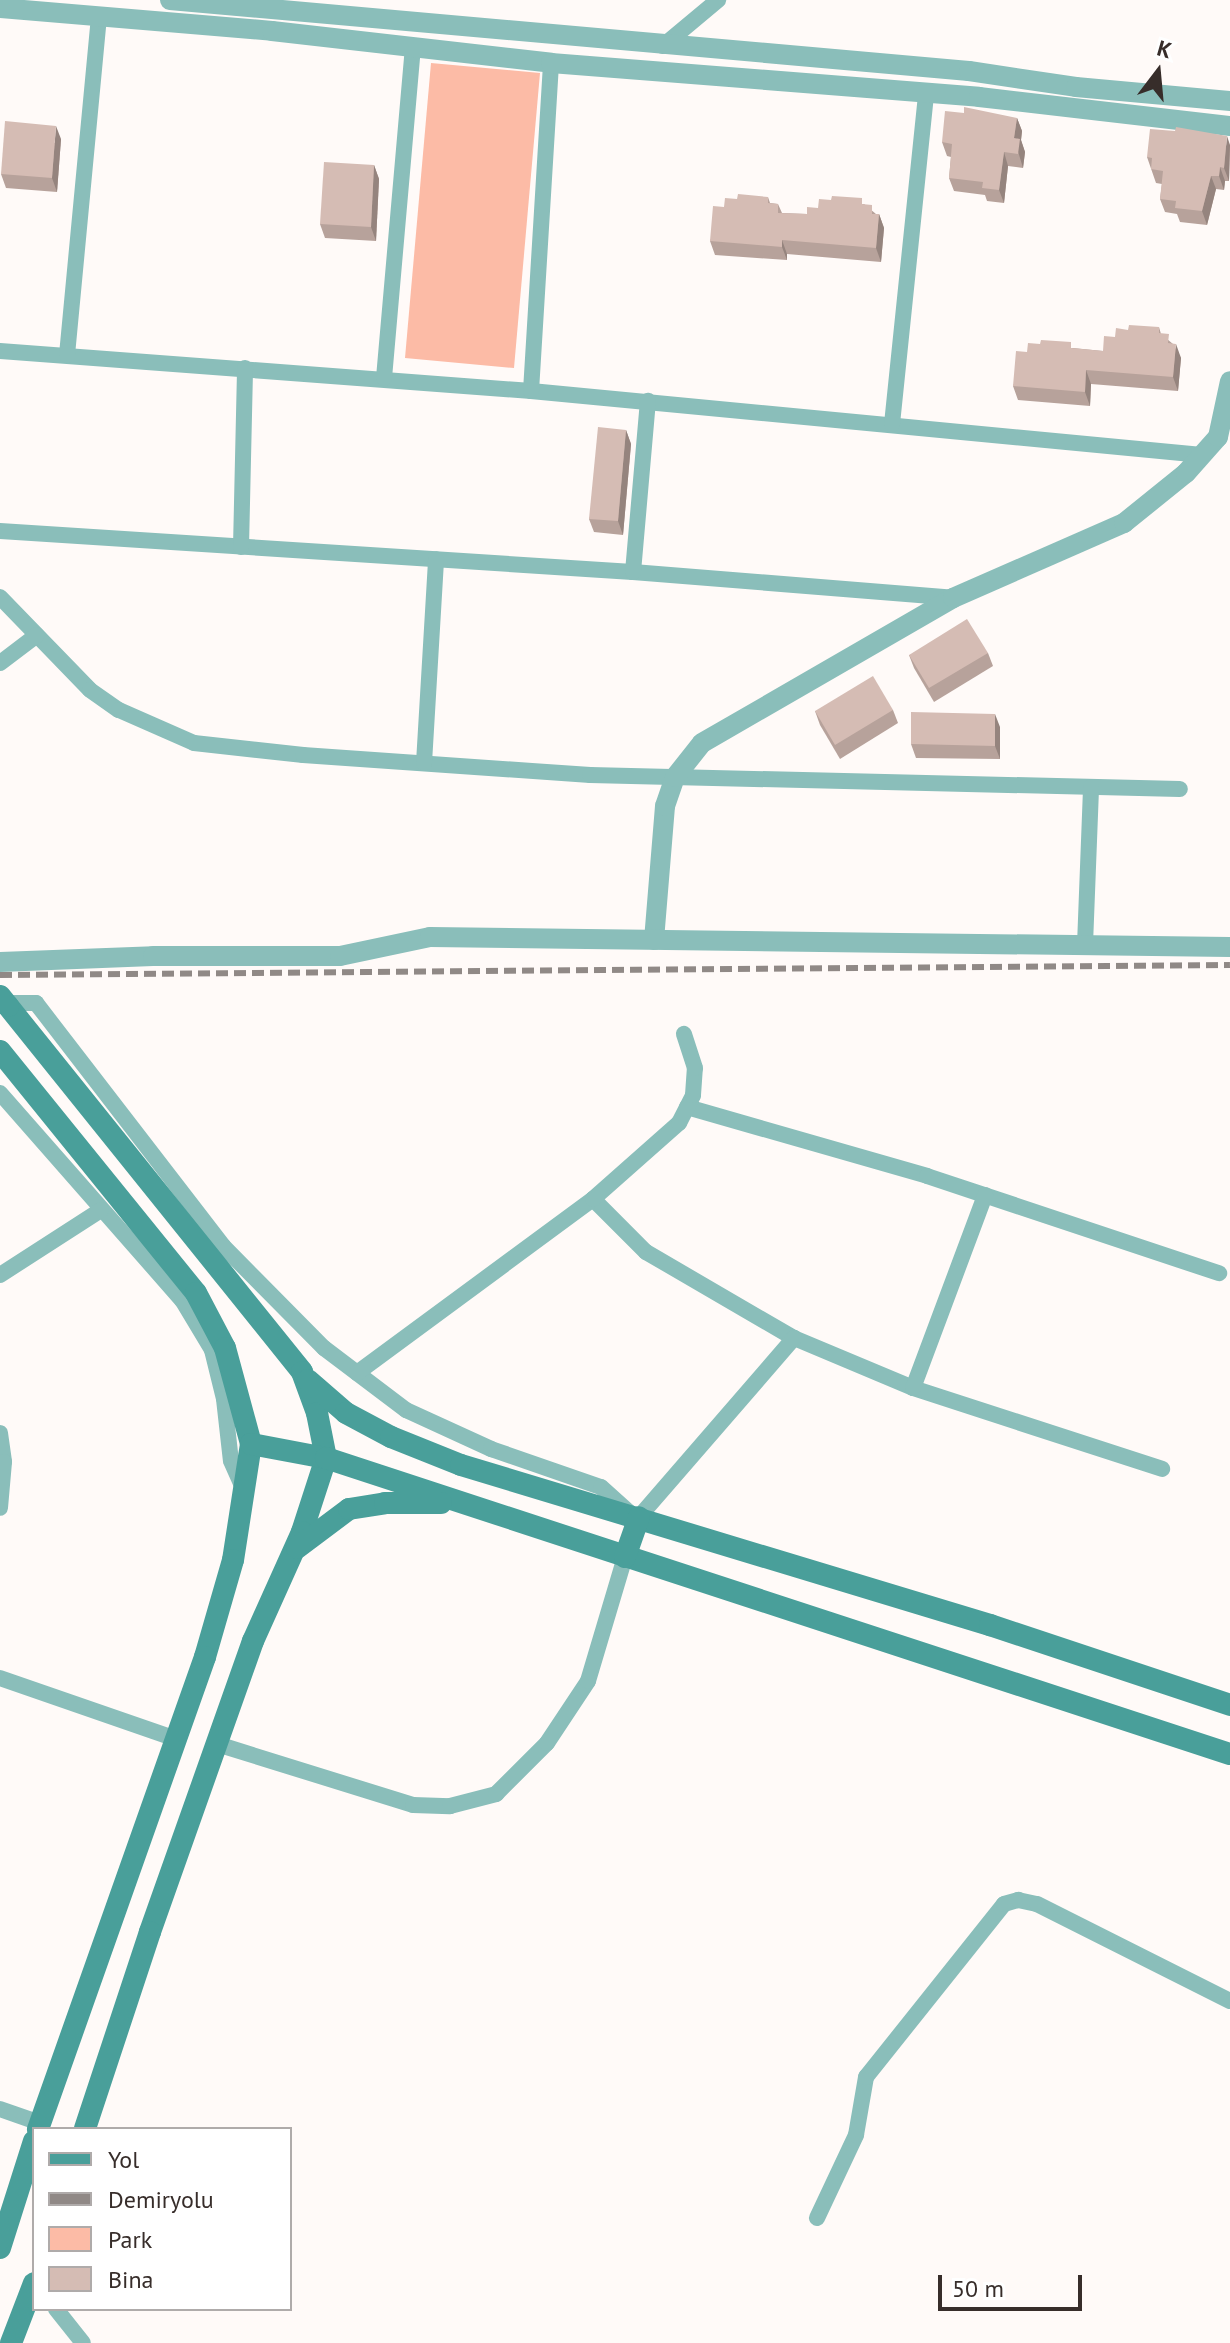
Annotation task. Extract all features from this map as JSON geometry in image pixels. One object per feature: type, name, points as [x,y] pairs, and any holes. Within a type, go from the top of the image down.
[{"type":"main road","points":[[3,1002],[302,1372],[346,1413],[391,1437],[461,1465],[990,1625],[1230,1705]]},
{"type":"main road","points":[[0,1051],[196,1293],[225,1348],[251,1444],[246,1494],[233,1560],[176,1739],[38,2127]]},
{"type":"main road","points":[[86,2127],[253,1641],[293,1551],[326,1458],[317,1413],[302,1372]]},
{"type":"main road","points":[[251,1444],[326,1458],[1230,1754]]},
{"type":"main road","points":[[293,1551],[349,1509],[385,1503],[472,1506]]},
{"type":"main road","points":[[625,1557],[635,1516]]},
{"type":"main road","points":[[0,2248],[32,2147]]},
{"type":"main road","points":[[11,2343],[32,2288]]},
{"type":"street","points":[[170,0],[358,7],[663,46],[969,71],[1076,87],[1230,101]]},
{"type":"street","points":[[663,46],[718,0]]},
{"type":"street","points":[[0,8],[413,46],[551,63],[926,94],[1230,126]]},
{"type":"street","points":[[67,355],[99,16]]},
{"type":"street","points":[[384,378],[413,46]]},
{"type":"street","points":[[531,391],[551,63]]},
{"type":"street","points":[[892,424],[926,94]]},
{"type":"street","points":[[0,351],[384,378],[1202,455]]},
{"type":"street","points":[[241,547],[245,368]]},
{"type":"street","points":[[654,940],[665,806],[675,777],[702,743],[953,598],[1124,523],[1186,473],[1218,437],[1230,381]]},
{"type":"street","points":[[633,572],[648,401]]},
{"type":"street","points":[[0,531],[633,572],[953,598]]},
{"type":"street","points":[[424,763],[436,559]]},
{"type":"street","points":[[0,597],[90,690],[119,710],[194,743],[424,763],[675,777],[1180,789]]},
{"type":"street","points":[[0,663],[37,635]]},
{"type":"street","points":[[1085,945],[1091,787]]},
{"type":"street","points":[[0,962],[153,956],[340,956],[430,937],[1230,947]]},
{"type":"street","points":[[3,1002],[36,1003],[223,1246],[324,1348],[406,1410],[491,1449],[601,1487],[635,1516],[794,1338]]},
{"type":"street","points":[[357,1373],[593,1199],[679,1123],[693,1095],[695,1068],[684,1034]]},
{"type":"street","points":[[0,1093],[182,1300],[212,1350],[224,1399],[231,1461],[246,1494]]},
{"type":"street","points":[[687,1107],[985,1195],[1219,1273]]},
{"type":"street","points":[[913,1388],[985,1195]]},
{"type":"street","points":[[593,1199],[646,1252],[794,1338],[913,1388],[1162,1469]]},
{"type":"street","points":[[0,1275],[101,1210]]},
{"type":"street","points":[[0,1433],[4,1472],[0,1508]]},
{"type":"street","points":[[217,1744],[413,1805],[450,1806],[496,1794],[547,1743],[588,1681],[625,1557]]},
{"type":"street","points":[[0,1678],[176,1739]]},
{"type":"street","points":[[817,2218],[856,2135],[866,2077],[1004,1904],[1018,1900],[1037,1904],[1230,2001]]},
{"type":"street","points":[[0,2109],[32,2128]]},
{"type":"street","points":[[58,2311],[83,2343]]},
{"type":"green space","points":[[431,63],[540,73],[514,368],[405,358]]},
{"type":"building","points":[[964,107],[1017,118],[1014,138],[1020,139],[1018,154],[1004,152],[999,190],[982,188],[983,182],[949,178],[952,144],[942,142],[945,111],[964,113]]},
{"type":"building","points":[[5,121],[56,126],[52,178],[1,174]]},
{"type":"building","points":[[1176,127],[1227,136],[1224,168],[1220,167],[1219,176],[1211,176],[1202,211],[1175,208],[1176,201],[1160,199],[1163,171],[1151,169],[1152,158],[1147,157],[1150,129],[1175,131]]},
{"type":"building","points":[[324,162],[374,165],[371,227],[320,224]]},
{"type":"building","points":[[738,194],[768,197],[768,203],[778,204],[778,213],[807,214],[807,207],[818,208],[819,199],[831,200],[832,196],[862,198],[862,204],[872,205],[872,214],[879,214],[876,248],[782,240],[782,247],[710,241],[713,206],[724,207],[725,198],[737,199]]},
{"type":"building","points":[[1129,325],[1159,327],[1159,333],[1169,334],[1168,343],[1176,344],[1173,377],[1086,370],[1085,392],[1013,386],[1016,351],[1027,352],[1028,343],[1040,344],[1041,340],[1071,342],[1071,348],[1103,351],[1104,336],[1115,337],[1116,328],[1128,330]]},
{"type":"building","points":[[598,427],[626,430],[618,521],[589,519]]},
{"type":"building","points":[[967,619],[988,653],[929,688],[909,655]]},
{"type":"building","points":[[873,676],[893,710],[835,745],[815,711]]},
{"type":"building","points":[[911,712],[995,714],[995,746],[911,744]]},
{"type":"railway","points":[[0,975],[1230,965]]}]
